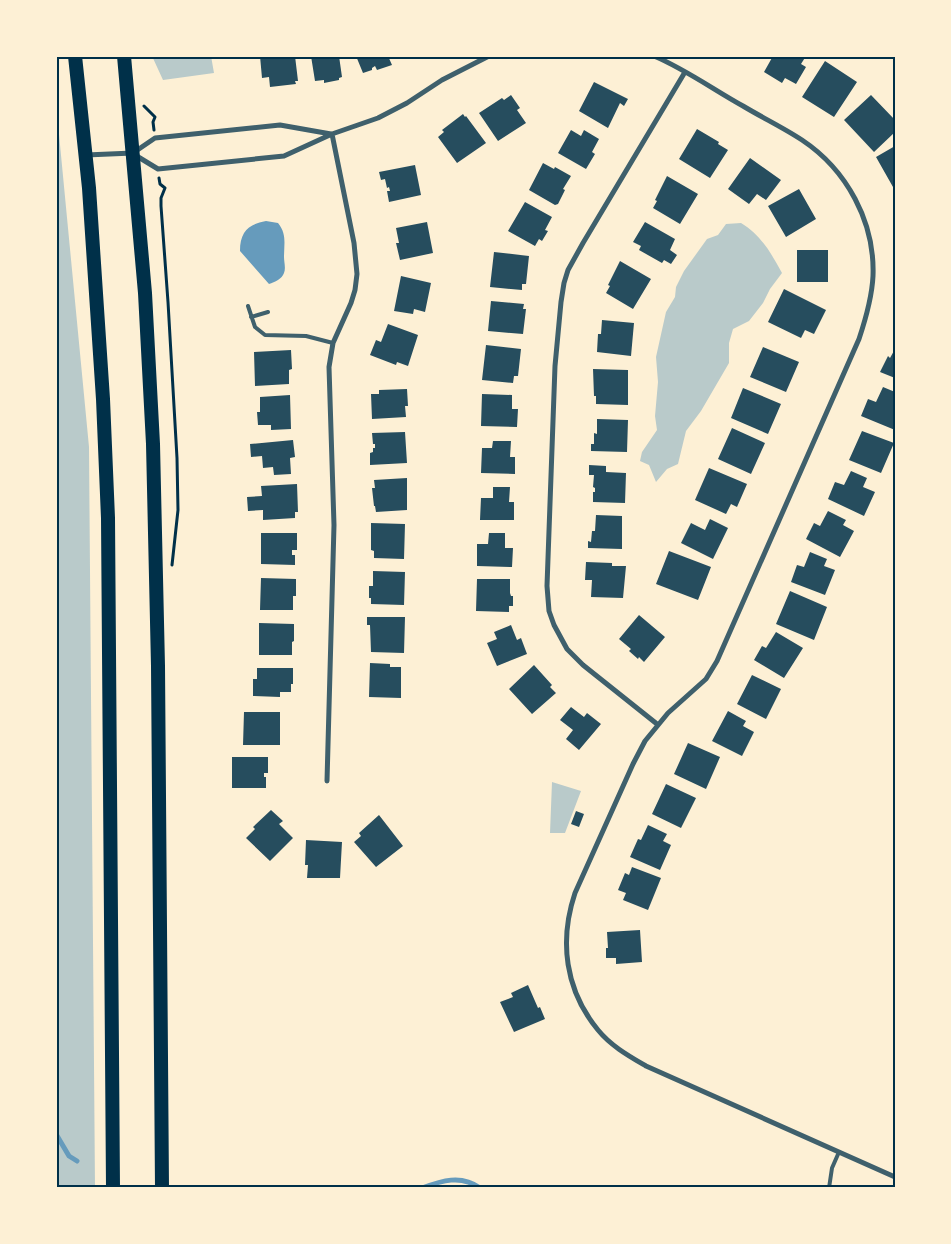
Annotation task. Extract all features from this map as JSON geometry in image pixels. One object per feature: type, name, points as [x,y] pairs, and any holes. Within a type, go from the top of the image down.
[{"type":"highway","points":[[75,56],[85,155],[103,399],[108,518],[113,1188]]},
{"type":"highway","points":[[124,56],[145,293],[153,444],[158,675],[162,1188]]},
{"type":"street","points":[[132,153],[158,169],[284,156],[332,134],[378,118],[407,103],[442,80],[489,56]]},
{"type":"street","points":[[654,56],[803,141],[826,160],[843,180],[856,200],[865,221],[872,248],[873,276],[868,312],[859,339],[717,662],[706,679],[668,712],[645,741],[574,893],[568,914],[565,943],[574,988],[583,1008],[598,1031],[622,1053],[646,1066],[895,1177]]},
{"type":"street","points":[[657,724],[575,657],[561,640],[549,611],[547,586],[555,366],[564,284],[574,258],[685,72]]},
{"type":"street","points":[[85,155],[132,153],[155,138],[280,125],[332,134]]},
{"type":"street","points":[[327,781],[334,525],[329,367],[333,343],[351,302],[357,274],[354,243],[332,134]]},
{"type":"lane","points":[[248,306],[255,327],[265,335],[312,336],[333,343]]},
{"type":"lane","points":[[251,316],[268,312]]},
{"type":"lane","points":[[829,1188],[832,1168],[839,1152]]},
{"type":"path","points":[[153,122],[155,138]]},
{"type":"path","points":[[158,169],[160,184]]},
{"type":"shaded area","points":[[152,56],[211,56],[214,73],[163,80]]},
{"type":"shaded area","points":[[56,103],[89,447],[95,1188],[56,1188]]},
{"type":"shaded area","points":[[741,223],[760,239],[782,273],[749,321],[733,329],[729,343],[729,363],[701,411],[686,431],[678,464],[667,469],[656,482],[649,465],[640,461],[642,452],[657,430],[655,416],[658,382],[656,357],[666,312],[675,297],[676,287],[684,271],[707,239],[718,235],[726,224]]},
{"type":"shaded area","points":[[552,782],[581,791],[565,833],[550,833]]},
{"type":"water","points":[[266,221],[278,223],[283,231],[284,239],[284,273],[280,279],[269,284],[240,251],[242,238],[247,230],[255,224]]},
{"type":"building","points":[[260,56],[295,56],[298,81],[295,81],[296,84],[270,87],[269,77],[262,78]]},
{"type":"building","points":[[311,56],[339,56],[342,77],[339,80],[324,83],[324,80],[315,81]]},
{"type":"building","points":[[356,56],[388,56],[392,65],[377,70],[375,66],[372,70],[363,73]]},
{"type":"building","points":[[773,56],[806,56],[801,64],[806,67],[796,84],[785,78],[782,83],[764,72]]},
{"type":"building","points":[[825,61],[857,82],[834,117],[802,97]]},
{"type":"building","points":[[594,82],[628,99],[624,106],[620,103],[608,128],[579,111]]},
{"type":"building","points":[[511,95],[520,108],[517,110],[526,123],[498,141],[479,113],[502,98],[504,100]]},
{"type":"building","points":[[871,95],[895,120],[895,132],[874,152],[844,120]]},
{"type":"building","points":[[463,114],[486,143],[457,163],[438,137],[444,132],[442,130]]},
{"type":"building","points":[[697,129],[719,142],[718,144],[728,150],[710,178],[679,159]]},
{"type":"building","points":[[571,130],[581,136],[584,130],[599,139],[592,152],[595,154],[586,169],[558,153]]},
{"type":"building","points":[[895,146],[895,186],[893,187],[876,157]]},
{"type":"building","points":[[750,158],[781,180],[766,200],[757,194],[749,204],[728,189]]},
{"type":"building","points":[[543,163],[571,176],[563,189],[565,190],[558,204],[555,205],[529,190]]},
{"type":"building","points":[[415,165],[421,195],[389,202],[387,191],[390,191],[389,187],[387,188],[385,179],[381,180],[379,172]]},
{"type":"building","points":[[667,176],[698,194],[680,224],[653,208]]},
{"type":"building","points":[[799,189],[816,219],[786,237],[768,206]]},
{"type":"building","points":[[525,202],[552,217],[545,230],[548,231],[542,241],[539,239],[535,246],[508,231]]},
{"type":"building","points":[[427,222],[433,253],[400,260],[396,243],[399,243],[396,228]]},
{"type":"building","points":[[645,222],[675,239],[670,250],[677,255],[671,264],[664,260],[662,263],[639,250],[641,246],[633,242]]},
{"type":"building","points":[[797,250],[828,250],[828,282],[797,282]]},
{"type":"building","points":[[494,252],[529,256],[526,284],[522,284],[522,290],[490,287]]},
{"type":"building","points":[[620,261],[651,279],[633,309],[606,293]]},
{"type":"building","points":[[401,276],[431,283],[425,312],[414,309],[413,314],[394,311]]},
{"type":"building","points":[[784,289],[826,310],[814,334],[805,330],[801,338],[768,322]]},
{"type":"building","points":[[491,301],[524,304],[523,309],[526,309],[523,334],[488,331]]},
{"type":"building","points":[[602,320],[634,323],[631,356],[597,352],[598,334],[601,334]]},
{"type":"building","points":[[388,324],[418,335],[408,366],[397,362],[396,365],[370,355],[376,340],[381,342]]},
{"type":"building","points":[[486,345],[521,349],[518,376],[514,376],[513,383],[482,380]]},
{"type":"building","points":[[763,347],[799,362],[786,392],[750,377]]},
{"type":"building","points":[[895,349],[895,378],[880,372],[888,356],[890,358]]},
{"type":"building","points":[[291,350],[292,369],[289,370],[289,384],[255,386],[254,352]]},
{"type":"building","points":[[593,369],[628,370],[628,405],[596,404]]},
{"type":"building","points":[[883,387],[895,392],[895,430],[861,416],[868,399],[876,402]]},
{"type":"building","points":[[743,388],[781,404],[768,434],[731,418]]},
{"type":"building","points":[[407,389],[408,406],[405,406],[406,417],[372,419],[371,394],[379,394],[379,390]]},
{"type":"building","points":[[482,394],[512,395],[512,409],[518,409],[517,427],[481,426]]},
{"type":"building","points":[[290,395],[291,429],[271,430],[271,425],[258,425],[257,412],[260,412],[260,397]]},
{"type":"building","points":[[597,419],[628,420],[627,452],[591,451],[591,444],[594,444],[594,433],[597,434]]},
{"type":"building","points":[[732,428],[765,443],[751,474],[718,459]]},
{"type":"building","points":[[862,431],[894,443],[881,473],[849,460]]},
{"type":"building","points":[[405,432],[407,463],[370,465],[370,453],[375,448],[372,433]]},
{"type":"building","points":[[293,440],[295,457],[290,458],[291,474],[274,475],[273,467],[263,468],[262,456],[251,457],[250,444]]},
{"type":"building","points":[[493,441],[511,441],[510,457],[515,457],[515,474],[481,473],[482,448],[492,448]]},
{"type":"building","points":[[589,465],[606,466],[606,472],[626,473],[625,503],[593,502],[593,492],[595,492],[593,487],[594,475],[589,475]]},
{"type":"building","points":[[709,468],[747,484],[737,507],[731,504],[726,514],[695,500]]},
{"type":"building","points":[[851,471],[867,478],[863,487],[875,492],[864,516],[828,499],[835,482],[844,485]]},
{"type":"building","points":[[407,478],[407,510],[376,512],[372,488],[375,488],[374,480]]},
{"type":"building","points":[[297,484],[298,512],[295,512],[295,518],[263,520],[263,510],[248,511],[247,497],[262,496],[261,486]]},
{"type":"building","points":[[493,487],[510,487],[509,502],[514,502],[514,520],[480,520],[481,498],[493,498]]},
{"type":"building","points":[[828,511],[846,520],[843,525],[854,531],[840,557],[806,539],[814,523],[820,526]]},
{"type":"building","points":[[596,515],[622,516],[622,549],[588,548],[588,541],[591,542],[592,531],[595,531]]},
{"type":"building","points":[[710,519],[728,528],[713,559],[681,543],[691,523],[705,530]]},
{"type":"building","points":[[371,523],[405,524],[404,559],[374,558],[374,551],[371,550]]},
{"type":"building","points":[[261,533],[297,533],[297,550],[292,550],[292,555],[295,555],[295,565],[261,564]]},
{"type":"building","points":[[489,533],[505,533],[505,548],[513,548],[512,567],[477,566],[477,544],[488,544]]},
{"type":"building","points":[[669,551],[711,567],[698,600],[656,584]]},
{"type":"building","points":[[810,552],[827,559],[824,566],[835,570],[825,595],[791,582],[797,565],[804,567]]},
{"type":"building","points":[[586,562],[612,563],[612,566],[626,566],[623,598],[591,597],[592,580],[585,580]]},
{"type":"building","points":[[373,571],[405,572],[404,605],[371,604],[369,586],[373,586]]},
{"type":"building","points":[[261,578],[296,579],[296,596],[293,596],[293,610],[260,610]]},
{"type":"building","points":[[477,579],[510,579],[510,593],[513,596],[513,606],[509,606],[509,612],[476,611]]},
{"type":"building","points":[[790,591],[827,607],[814,640],[776,624]]},
{"type":"building","points":[[639,615],[665,637],[644,662],[629,651],[631,649],[619,639]]},
{"type":"building","points":[[367,617],[405,617],[404,653],[371,652],[370,625],[367,625]]},
{"type":"building","points":[[259,623],[294,624],[292,655],[259,655]]},
{"type":"building","points":[[511,625],[517,640],[521,638],[527,654],[497,666],[487,643],[497,639],[494,632]]},
{"type":"building","points":[[776,632],[803,648],[784,678],[754,660],[762,646],[766,648]]},
{"type":"building","points":[[370,663],[390,664],[390,667],[401,667],[401,698],[369,697]]},
{"type":"building","points":[[534,665],[552,685],[550,687],[556,693],[532,714],[509,689]]},
{"type":"building","points":[[257,668],[293,668],[291,692],[280,692],[280,697],[253,696],[253,679],[257,679]]},
{"type":"building","points":[[752,675],[781,689],[766,719],[737,704]]},
{"type":"building","points":[[571,707],[584,717],[587,713],[601,724],[579,750],[566,739],[573,730],[560,720]]},
{"type":"building","points":[[728,711],[746,721],[743,726],[754,732],[742,756],[712,741]]},
{"type":"building","points":[[244,712],[280,712],[280,745],[243,745]]},
{"type":"building","points":[[688,743],[720,757],[706,789],[674,774]]},
{"type":"building","points":[[232,757],[268,757],[268,773],[264,773],[266,788],[232,788]]},
{"type":"building","points":[[666,784],[696,798],[681,828],[652,814]]},
{"type":"building","points":[[271,810],[283,821],[279,824],[293,838],[270,861],[246,838],[255,829],[253,827]]},
{"type":"building","points":[[576,811],[584,814],[579,827],[571,824]]},
{"type":"building","points":[[379,815],[403,846],[376,867],[354,842],[361,836],[359,833]]},
{"type":"building","points":[[648,825],[667,834],[663,841],[671,845],[660,870],[630,857],[638,839],[641,840]]},
{"type":"building","points":[[306,840],[342,842],[340,878],[307,878],[308,865],[305,865]]},
{"type":"building","points":[[632,867],[661,878],[648,910],[623,900],[626,893],[618,890],[625,873],[629,875]]},
{"type":"building","points":[[640,930],[642,962],[616,964],[616,958],[606,958],[606,948],[608,948],[607,932]]},
{"type":"building","points":[[528,985],[545,1019],[514,1032],[500,1002],[513,997],[511,993]]},
{"type":"waterway","points":[[56,1134],[69,1156],[77,1161]]},
{"type":"waterway","points":[[422,1188],[451,1180],[466,1181],[480,1188]]}]
